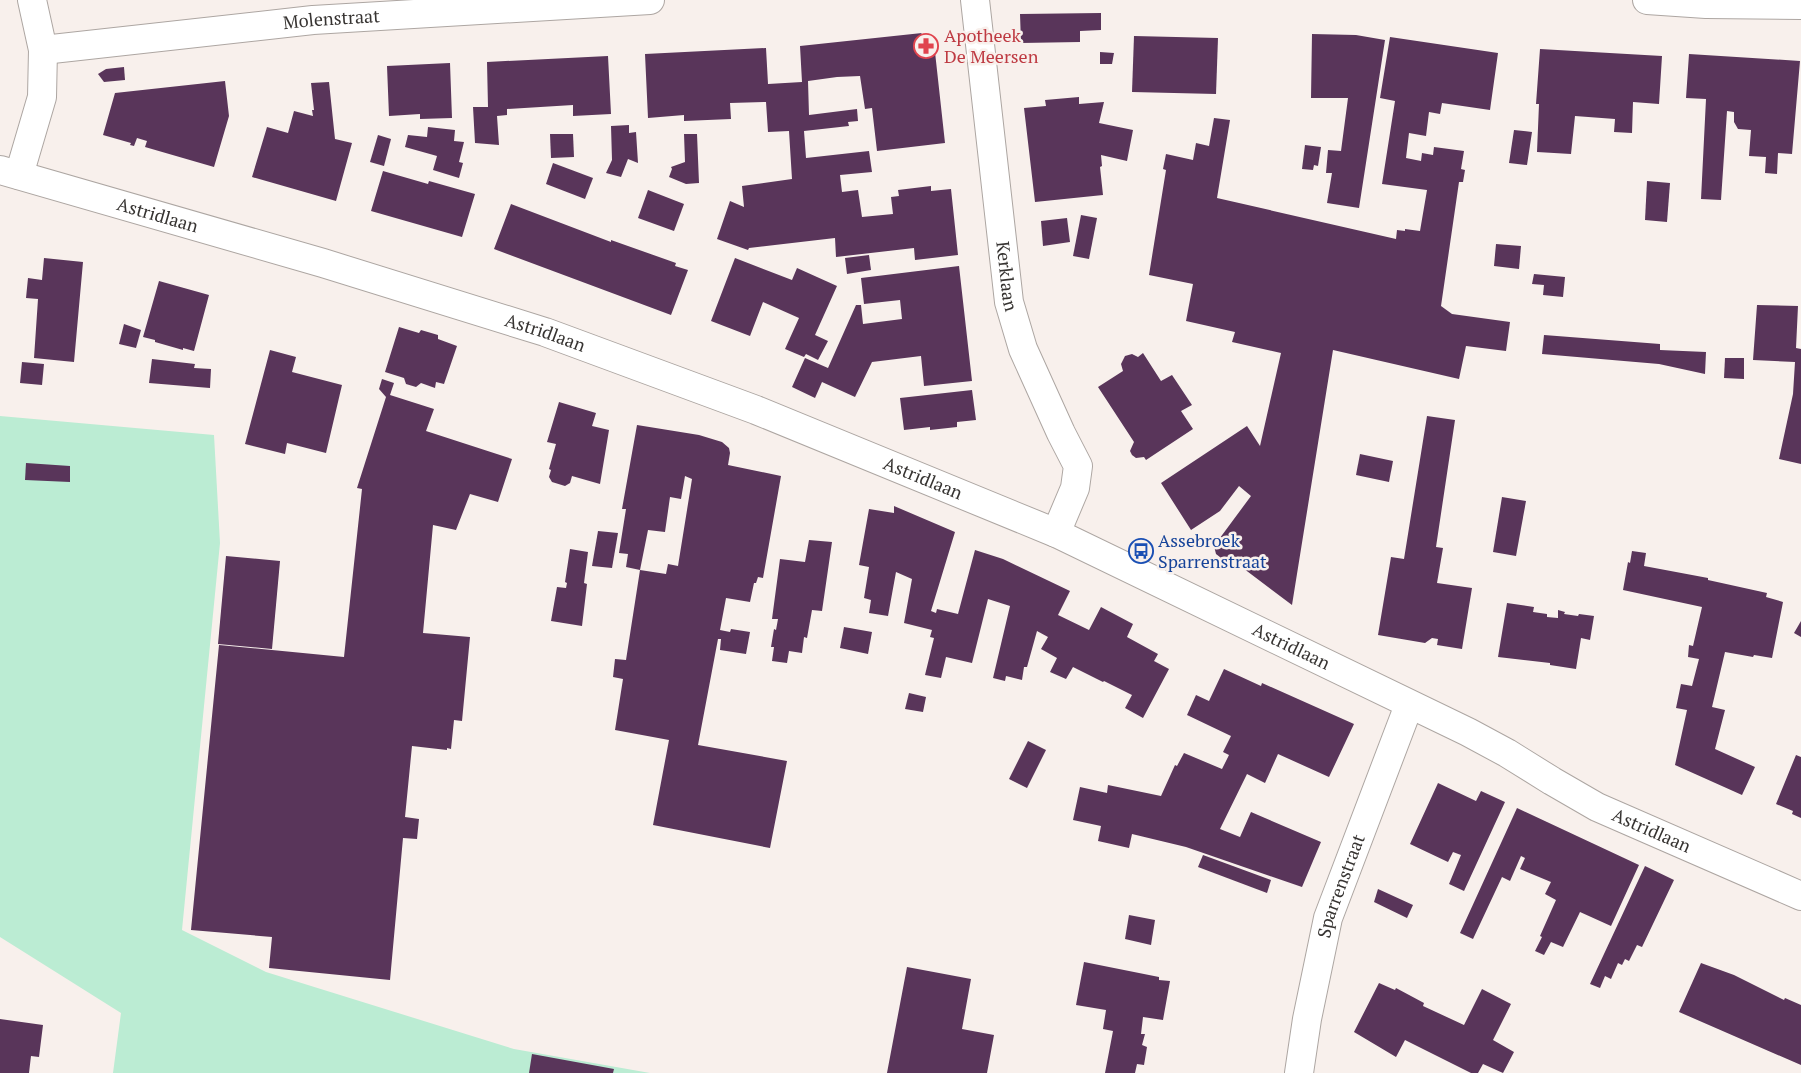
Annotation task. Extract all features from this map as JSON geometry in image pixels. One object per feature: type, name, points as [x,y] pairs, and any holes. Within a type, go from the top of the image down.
[{"type":"main road","points":[[9,173],[42,97],[43,50],[32,0]]},
{"type":"main road","name":"Molenstraat","points":[[43,50],[313,20],[569,3],[650,0]]},
{"type":"main road","name":"Kerklaan","points":[[975,0],[1009,302],[1023,349],[1078,466],[1075,488],[1056,533]]},
{"type":"main road","points":[[1647,0],[1801,5]]},
{"type":"main road","name":"Astridlaan","points":[[9,173],[323,263],[545,332],[756,410],[1056,533],[1468,732],[1597,807],[1801,896]]},
{"type":"main road","name":"Sparrenstraat","points":[[1299,1073],[1307,1019],[1328,918],[1409,705]]},
{"type":"green space","points":[[0,416],[214,435],[220,543],[182,930],[266,972],[514,1049],[650,1073],[113,1073],[121,1013],[0,937]]},
{"type":"building","points":[[1101,13],[1101,30],[1080,31],[1080,42],[1021,43],[1020,14]]},
{"type":"building","points":[[922,33],[932,44],[934,43],[945,143],[877,151],[872,108],[865,109],[860,76],[837,77],[808,81],[809,115],[857,109],[858,121],[848,122],[849,126],[804,131],[806,158],[869,151],[872,172],[840,175],[842,192],[858,190],[862,217],[893,214],[891,197],[899,196],[898,190],[931,186],[931,191],[951,189],[958,255],[915,260],[914,248],[836,257],[835,238],[749,248],[748,250],[717,239],[730,201],[744,207],[742,186],[792,179],[789,131],[768,132],[766,102],[730,103],[731,119],[684,121],[684,115],[648,118],[645,54],[766,48],[768,84],[802,82],[800,46]]},
{"type":"building","points":[[1312,34],[1356,35],[1385,40],[1359,208],[1327,203],[1332,173],[1326,173],[1328,150],[1341,151],[1348,98],[1311,98]]},
{"type":"building","points":[[1134,36],[1218,38],[1216,94],[1132,92]]},
{"type":"building","points":[[1390,37],[1498,53],[1490,110],[1442,103],[1440,114],[1429,112],[1426,136],[1409,133],[1406,158],[1421,161],[1422,153],[1433,155],[1434,147],[1464,151],[1461,169],[1465,170],[1463,182],[1459,182],[1441,306],[1452,314],[1510,322],[1506,351],[1466,346],[1459,379],[1333,350],[1292,605],[1231,559],[1225,561],[1216,554],[1214,546],[1251,496],[1239,486],[1220,511],[1191,530],[1161,483],[1247,426],[1260,446],[1281,353],[1232,342],[1235,332],[1186,321],[1193,284],[1149,275],[1166,170],[1163,169],[1166,154],[1193,160],[1196,143],[1209,146],[1214,118],[1230,120],[1217,198],[1396,239],[1397,230],[1420,231],[1427,190],[1382,184],[1395,101],[1380,98]]},
{"type":"building","points":[[1540,49],[1662,56],[1659,104],[1633,102],[1632,133],[1614,132],[1615,119],[1575,116],[1571,154],[1537,152],[1539,104],[1536,104]]},
{"type":"building","points":[[1100,52],[1114,53],[1112,64],[1100,64]]},
{"type":"building","points":[[1689,54],[1800,61],[1792,154],[1778,153],[1777,174],[1765,173],[1766,157],[1749,156],[1751,130],[1738,129],[1734,122],[1734,112],[1727,111],[1721,200],[1701,199],[1706,99],[1686,98]]},
{"type":"building","points":[[608,56],[611,114],[573,116],[573,105],[507,109],[507,115],[497,116],[499,145],[475,143],[473,107],[488,107],[487,62]]},
{"type":"building","points":[[450,63],[452,118],[420,119],[420,114],[389,116],[387,66]]},
{"type":"building","points":[[124,67],[125,80],[104,82],[98,74],[106,69]]},
{"type":"building","points":[[225,81],[229,116],[214,167],[145,147],[147,141],[137,138],[134,146],[130,145],[131,143],[103,135],[115,93]]},
{"type":"building","points":[[329,82],[335,139],[352,143],[336,201],[252,177],[267,127],[288,133],[294,111],[313,116],[311,83]]},
{"type":"building","points":[[1079,97],[1079,104],[1104,102],[1099,123],[1133,130],[1127,161],[1101,155],[1102,166],[1100,167],[1103,195],[1035,202],[1024,108],[1046,106],[1045,100]]},
{"type":"building","points":[[629,125],[629,133],[636,132],[638,163],[628,159],[621,177],[606,173],[612,160],[611,126]]},
{"type":"building","points":[[428,127],[455,130],[454,141],[464,142],[459,162],[463,163],[459,178],[433,170],[437,156],[405,147],[408,135],[427,137]]},
{"type":"building","points":[[1514,130],[1532,132],[1527,165],[1509,163]]},
{"type":"building","points":[[550,134],[573,134],[574,157],[551,158]]},
{"type":"building","points":[[684,134],[697,134],[699,183],[686,184],[669,177],[671,167],[685,162]]},
{"type":"building","points":[[378,135],[391,139],[384,166],[370,162]]},
{"type":"building","points":[[1305,145],[1321,147],[1318,166],[1314,165],[1313,170],[1302,169]]},
{"type":"building","points":[[553,163],[593,178],[585,199],[546,184]]},
{"type":"building","points":[[383,171],[428,184],[429,181],[475,194],[462,237],[371,211]]},
{"type":"building","points":[[1647,181],[1670,183],[1667,222],[1645,220]]},
{"type":"building","points":[[648,190],[684,204],[674,231],[638,218]]},
{"type":"building","points":[[511,204],[611,242],[611,240],[676,263],[675,266],[688,270],[671,315],[494,249]]},
{"type":"building","points":[[1081,215],[1097,218],[1089,259],[1073,256]]},
{"type":"building","points":[[1067,218],[1070,242],[1043,246],[1041,221]]},
{"type":"building","points":[[1496,244],[1521,246],[1519,269],[1494,266]]},
{"type":"building","points":[[869,255],[871,270],[847,274],[845,258]]},
{"type":"building","points":[[44,258],[83,262],[74,362],[34,358],[38,299],[26,298],[28,278],[42,280]]},
{"type":"building","points":[[735,258],[792,280],[797,268],[837,286],[815,335],[828,341],[818,360],[806,354],[804,357],[785,349],[799,318],[763,302],[750,336],[711,321]]},
{"type":"building","points":[[959,266],[972,381],[924,386],[921,356],[872,362],[855,397],[822,382],[815,398],[792,387],[805,358],[828,368],[856,305],[861,305],[863,324],[902,319],[900,300],[864,304],[861,278]]},
{"type":"building","points":[[1534,274],[1565,277],[1563,297],[1543,295],[1544,285],[1532,284]]},
{"type":"building","points":[[159,281],[209,295],[194,351],[183,348],[183,350],[143,337]]},
{"type":"building","points":[[1757,305],[1798,306],[1796,348],[1801,349],[1801,464],[1779,459],[1793,394],[1795,362],[1753,360]]},
{"type":"building","points":[[124,324],[141,330],[136,348],[119,344]]},
{"type":"building","points":[[399,327],[419,333],[421,330],[438,335],[438,339],[457,346],[444,384],[436,382],[435,388],[421,383],[416,387],[406,384],[404,378],[385,372]]},
{"type":"building","points":[[1544,335],[1660,344],[1660,350],[1706,352],[1705,374],[1659,364],[1542,354]]},
{"type":"building","points":[[270,350],[296,357],[292,372],[342,385],[326,453],[287,443],[285,454],[245,444]]},
{"type":"building","points":[[1143,353],[1161,381],[1172,375],[1192,405],[1181,411],[1193,429],[1146,460],[1144,457],[1136,458],[1132,455],[1130,451],[1134,442],[1098,387],[1123,371],[1121,364],[1125,356],[1132,354],[1138,357]]},
{"type":"building","points":[[1725,358],[1744,358],[1744,379],[1724,378]]},
{"type":"building","points":[[152,359],[195,364],[194,368],[211,369],[210,388],[149,383]]},
{"type":"building","points":[[22,362],[44,364],[42,385],[20,383]]},
{"type":"building","points":[[382,379],[394,383],[390,395],[434,409],[426,431],[512,459],[498,502],[470,494],[456,530],[433,525],[423,633],[470,637],[462,721],[454,720],[451,749],[412,746],[405,817],[419,819],[417,839],[403,838],[390,980],[269,968],[272,937],[191,930],[219,645],[344,657],[362,489],[357,488],[386,397],[379,389]]},
{"type":"building","points":[[972,390],[976,420],[957,422],[957,427],[930,430],[930,427],[904,430],[900,398]]},
{"type":"building","points":[[559,402],[596,413],[592,426],[609,430],[600,484],[572,476],[570,483],[565,486],[552,482],[549,477],[551,470],[549,469],[556,444],[547,442]]},
{"type":"building","points":[[1427,416],[1455,420],[1436,547],[1443,548],[1437,583],[1472,588],[1462,649],[1437,645],[1438,639],[1432,638],[1425,643],[1378,635],[1391,557],[1404,559]]},
{"type":"building","points":[[637,425],[699,435],[722,442],[729,448],[728,465],[781,476],[763,578],[758,577],[756,583],[754,583],[750,602],[726,598],[720,630],[730,632],[731,629],[750,632],[746,654],[720,650],[721,639],[718,639],[698,745],[787,761],[770,848],[653,825],[669,740],[615,730],[623,679],[613,677],[615,659],[626,660],[640,570],[626,567],[628,554],[619,553],[626,509],[622,509]],"holes":[[[685,476],[692,479],[678,566],[668,564],[666,574],[640,570],[648,530],[665,532],[670,497],[681,499]]]},
{"type":"building","points":[[1360,454],[1393,461],[1389,482],[1356,475]]},
{"type":"building","points":[[26,463],[70,466],[70,482],[25,480]]},
{"type":"building","points":[[1502,497],[1526,501],[1516,556],[1493,552]]},
{"type":"building","points":[[894,506],[955,532],[931,611],[936,613],[937,609],[958,614],[975,550],[1003,559],[1070,591],[1058,615],[1089,630],[1101,607],[1133,624],[1127,637],[1158,654],[1154,661],[1169,669],[1143,718],[1125,708],[1132,695],[1104,681],[1073,667],[1066,679],[1050,672],[1057,658],[1041,649],[1048,637],[1037,631],[1027,667],[1024,667],[1022,680],[1006,676],[1005,681],[993,678],[1010,606],[988,599],[972,663],[946,657],[941,678],[925,675],[934,638],[930,637],[932,630],[904,623],[912,579],[896,572],[888,616],[869,613],[871,600],[864,598],[869,567],[859,565],[869,509],[894,513]]},
{"type":"building","points":[[598,531],[618,533],[612,568],[592,566]]},
{"type":"building","points":[[809,540],[832,542],[822,611],[812,610],[807,638],[804,637],[802,653],[789,651],[787,663],[772,661],[774,647],[771,647],[778,619],[772,619],[780,559],[805,562]]},
{"type":"building","points":[[570,549],[588,552],[584,583],[587,584],[582,626],[551,621],[557,587],[566,588],[567,583],[565,582]]},
{"type":"building","points":[[1632,551],[1646,553],[1644,566],[1708,578],[1708,580],[1767,593],[1766,597],[1783,602],[1772,658],[1725,652],[1712,707],[1725,710],[1715,749],[1755,767],[1742,795],[1675,765],[1687,710],[1676,708],[1681,684],[1692,686],[1699,659],[1688,657],[1689,645],[1693,646],[1702,607],[1623,590]]},
{"type":"building","points":[[226,556],[280,561],[272,649],[218,644]]},
{"type":"building","points":[[1507,603],[1534,607],[1533,612],[1547,614],[1547,617],[1558,618],[1558,610],[1565,612],[1564,614],[1594,616],[1590,640],[1581,638],[1576,669],[1550,665],[1550,663],[1498,657]]},
{"type":"building","points":[[1801,621],[1801,637],[1794,633]]},
{"type":"building","points":[[844,627],[872,632],[868,654],[840,648]]},
{"type":"building","points":[[1224,669],[1261,686],[1262,683],[1354,724],[1329,777],[1278,754],[1265,783],[1247,774],[1220,829],[1240,837],[1251,812],[1321,842],[1302,887],[1186,847],[1132,834],[1129,848],[1098,841],[1101,826],[1073,820],[1080,787],[1107,793],[1108,785],[1161,796],[1175,765],[1177,766],[1184,753],[1222,769],[1229,755],[1223,752],[1231,736],[1187,715],[1196,695],[1209,701]]},
{"type":"building","points":[[909,693],[926,697],[923,712],[905,709]]},
{"type":"building","points":[[1028,741],[1046,750],[1027,788],[1009,779]]},
{"type":"building","points":[[1796,755],[1801,757],[1801,818],[1792,814],[1793,811],[1776,804]]},
{"type":"building","points":[[1438,783],[1476,801],[1481,791],[1505,802],[1464,891],[1449,884],[1461,855],[1453,852],[1448,862],[1410,844]]},
{"type":"building","points":[[1517,808],[1639,865],[1611,926],[1580,912],[1563,947],[1551,942],[1544,955],[1535,951],[1556,900],[1545,894],[1551,882],[1520,869],[1525,858],[1521,856],[1510,881],[1502,877],[1473,939],[1460,933]]},
{"type":"building","points":[[1203,855],[1271,880],[1267,893],[1198,867]]},
{"type":"building","points":[[1645,866],[1674,880],[1642,947],[1637,945],[1629,961],[1625,959],[1622,965],[1618,963],[1611,979],[1605,976],[1600,988],[1590,984]]},
{"type":"building","points":[[1378,889],[1413,905],[1407,918],[1374,902]]},
{"type":"building","points":[[1129,915],[1155,920],[1151,945],[1125,939]]},
{"type":"building","points":[[1084,962],[1159,977],[1159,980],[1170,981],[1163,1020],[1143,1017],[1141,1034],[1145,1034],[1142,1045],[1147,1047],[1144,1065],[1137,1064],[1135,1073],[1105,1073],[1113,1031],[1103,1029],[1106,1010],[1076,1005]]},
{"type":"building","points":[[1701,963],[1734,975],[1784,1000],[1785,998],[1801,1005],[1801,1065],[1679,1012]]},
{"type":"building","points":[[907,967],[971,979],[962,1029],[994,1035],[987,1073],[887,1073]]},
{"type":"building","points":[[1379,983],[1395,990],[1396,988],[1424,1003],[1423,1006],[1464,1025],[1482,989],[1511,1004],[1493,1040],[1514,1052],[1503,1073],[1483,1064],[1478,1073],[1471,1073],[1405,1040],[1396,1057],[1354,1032]]},
{"type":"building","points":[[0,1019],[43,1025],[39,1057],[31,1056],[29,1073],[0,1073]]},
{"type":"building","points":[[532,1054],[614,1069],[613,1073],[529,1073]]},
{"type":"place","name":"Apotheek De Meersen","points":[[926,46]]},
{"type":"place","name":"Assebroek Sparrenstraat","points":[[1141,551]]}]
